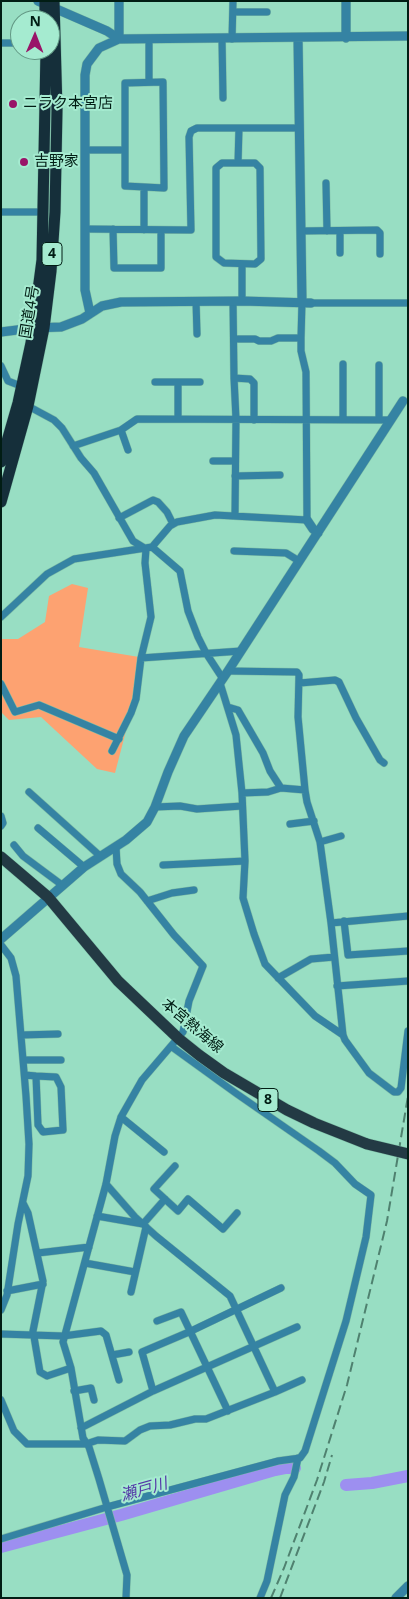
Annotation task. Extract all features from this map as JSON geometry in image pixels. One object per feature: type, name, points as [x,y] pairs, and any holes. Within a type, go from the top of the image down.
[{"type":"highway","name":"国道4号","points":[[1,462],[38,328],[51,271],[55,212],[57,110],[47,3]]},
{"type":"highway","name":"国道4号","points":[[1,502],[28,406],[38,328],[44,212],[46,60]]},
{"type":"main road","name":"本宮熱海線","points":[[1,857],[48,897],[118,981],[175,1043],[259,1094],[314,1123],[367,1144],[408,1154]]},
{"type":"street","points":[[119,1],[119,39]]},
{"type":"street","points":[[232,39],[233,1]]},
{"type":"street","points":[[346,1],[346,38]]},
{"type":"street","points":[[47,3],[107,31],[119,39]]},
{"type":"street","points":[[233,12],[267,12]]},
{"type":"street","points":[[90,313],[86,294],[86,69],[90,59],[99,48],[119,39],[408,36]]},
{"type":"street","points":[[298,38],[301,232],[306,302],[301,351],[306,372],[307,520],[318,533]]},
{"type":"street","points":[[149,39],[149,82]]},
{"type":"street","points":[[222,39],[223,98]]},
{"type":"street","points":[[149,82],[163,82],[164,188],[125,186],[125,83],[149,82]]},
{"type":"street","points":[[86,229],[191,230],[189,138],[191,131],[197,128],[299,128]]},
{"type":"street","points":[[238,163],[239,128]]},
{"type":"street","points":[[85,150],[125,150]]},
{"type":"street","points":[[255,162],[260,168],[261,259],[255,264],[224,263],[216,257],[216,168],[222,163],[238,163],[255,162]]},
{"type":"street","points":[[326,183],[326,231]]},
{"type":"street","points":[[144,187],[144,230]]},
{"type":"street","points":[[1,212],[44,212]]},
{"type":"street","points":[[113,229],[114,268],[161,268],[161,230]]},
{"type":"street","points":[[301,232],[377,230],[380,233],[380,254]]},
{"type":"street","points":[[340,231],[340,253]]},
{"type":"street","points":[[235,515],[236,419],[234,340],[242,264]]},
{"type":"street","points":[[196,301],[197,334]]},
{"type":"street","points":[[1,332],[68,325],[82,319],[102,306],[121,302],[408,303]]},
{"type":"street","points":[[234,340],[255,339],[270,341],[278,338],[301,338]]},
{"type":"street","points":[[343,364],[343,419]]},
{"type":"street","points":[[378,420],[379,365]]},
{"type":"street","points":[[1,366],[8,381],[21,386]]},
{"type":"street","points":[[234,378],[253,381],[254,420]]},
{"type":"street","points":[[1,387],[8,381]]},
{"type":"street","points":[[155,382],[200,382]]},
{"type":"street","points":[[178,382],[178,419]]},
{"type":"street","points":[[1,939],[84,867],[100,855],[116,847],[142,827],[155,807],[184,736],[222,681],[403,401]]},
{"type":"street","points":[[28,406],[62,428],[94,473],[133,541],[149,548],[180,570],[188,611],[206,653],[222,681],[236,735],[242,793],[245,906],[265,964],[315,1016],[343,1035]]},
{"type":"street","points":[[73,446],[127,428],[137,420],[391,420]]},
{"type":"street","points":[[121,430],[128,450]]},
{"type":"street","points":[[213,461],[235,461]]},
{"type":"street","points":[[235,476],[280,475]]},
{"type":"street","points":[[119,518],[153,500],[158,502],[167,512],[173,524]]},
{"type":"street","points":[[112,751],[136,699],[141,658],[151,618],[145,563],[149,548],[173,524],[206,516],[235,515],[307,520]]},
{"type":"street","points":[[1,616],[47,574],[74,559],[149,548]]},
{"type":"street","points":[[234,551],[286,553],[299,561]]},
{"type":"street","points":[[141,658],[241,651]]},
{"type":"street","points":[[228,671],[297,672],[299,675],[298,717],[306,790],[320,842],[343,1035],[369,1073],[396,1092],[401,1089],[408,1031]]},
{"type":"street","points":[[300,683],[335,680],[340,682],[356,718],[380,760],[384,763]]},
{"type":"street","points":[[1,684],[15,712],[38,705],[119,739]]},
{"type":"street","points":[[228,707],[238,710],[263,753],[270,771],[280,788]]},
{"type":"street","points":[[242,793],[268,792],[280,788],[306,790]]},
{"type":"street","points":[[29,792],[100,855]]},
{"type":"street","points":[[155,807],[180,806],[197,809],[242,806]]},
{"type":"street","points":[[1,816],[3,823],[1,826]]},
{"type":"street","points":[[290,824],[314,821]]},
{"type":"street","points":[[38,828],[84,867]]},
{"type":"street","points":[[320,842],[341,836]]},
{"type":"street","points":[[14,845],[23,856],[62,885]]},
{"type":"street","points":[[116,847],[118,870],[203,966],[190,997],[183,1032],[142,1080],[121,1117],[106,1184],[62,1342],[71,1368],[81,1428],[94,1463],[127,1576],[126,1598]]},
{"type":"street","points":[[163,865],[245,862]]},
{"type":"street","points":[[147,901],[172,893],[194,890]]},
{"type":"street","points":[[331,923],[408,916]]},
{"type":"street","points":[[344,921],[348,955],[408,950]]},
{"type":"street","points":[[1,944],[11,958],[16,976],[29,1144],[28,1176],[7,1291],[1,1310]]},
{"type":"street","points":[[278,978],[310,959],[334,957]]},
{"type":"street","points":[[337,986],[408,981]]},
{"type":"street","points":[[21,1035],[58,1034]]},
{"type":"street","points":[[1,1539],[278,1461],[300,1458],[305,1451],[346,1321],[366,1237],[371,1195],[355,1184],[335,1163],[237,1094],[175,1043]]},
{"type":"street","points":[[24,1060],[61,1060]]},
{"type":"street","points":[[25,1076],[36,1076],[56,1077],[61,1087],[63,1130],[43,1132],[38,1125],[36,1076]]},
{"type":"street","points":[[121,1117],[164,1152]]},
{"type":"street","points":[[175,1166],[154,1189],[178,1211],[188,1198],[223,1229],[237,1213]]},
{"type":"street","points":[[106,1184],[144,1226],[230,1296],[275,1392]]},
{"type":"street","points":[[130,1292],[144,1226],[165,1199]]},
{"type":"street","points":[[23,1203],[28,1213],[38,1253],[43,1284],[32,1334],[40,1372],[47,1376],[71,1368]]},
{"type":"street","points":[[97,1216],[144,1226]]},
{"type":"street","points":[[38,1253],[88,1247]]},
{"type":"street","points":[[85,1263],[135,1272]]},
{"type":"street","points":[[7,1291],[43,1284]]},
{"type":"street","points":[[153,1392],[142,1352],[237,1310],[281,1288]]},
{"type":"street","points":[[158,1321],[181,1312],[228,1411]]},
{"type":"street","points":[[81,1428],[153,1392],[297,1327]]},
{"type":"street","points":[[1,1334],[64,1336],[102,1331],[106,1335],[119,1380]]},
{"type":"street","points":[[112,1355],[129,1352]]},
{"type":"street","points":[[1,1400],[14,1431],[27,1444],[86,1444],[98,1440],[125,1441],[140,1430],[150,1426],[195,1419],[206,1420],[302,1380]]},
{"type":"street","points":[[74,1391],[91,1388],[94,1400]]},
{"type":"street","points":[[1,1425],[9,1421]]},
{"type":"street","points":[[260,1598],[267,1581],[285,1495],[294,1477],[298,1458]]},
{"type":"street","points":[[396,1598],[408,1586]]},
{"type":"shaded area","points":[[72,584],[88,588],[79,647],[139,657],[133,704],[115,773],[97,769],[41,717],[9,720],[1,712],[1,639],[18,639],[45,622],[49,596]]},
{"type":"waterway","name":"瀬戸川","points":[[1,1547],[121,1515],[275,1470],[295,1468]]},
{"type":"waterway","name":"瀬戸川","points":[[346,1485],[372,1483],[408,1476]]},
{"type":"railway","points":[[271,1598],[317,1480],[347,1385],[387,1221],[408,1096]]},
{"type":"railway","points":[[280,1598],[324,1482],[332,1455]]},
{"type":"place","name":"ニラク本宮店","points":[[13,104]]},
{"type":"place","name":"吉野家","points":[[24,162]]}]
